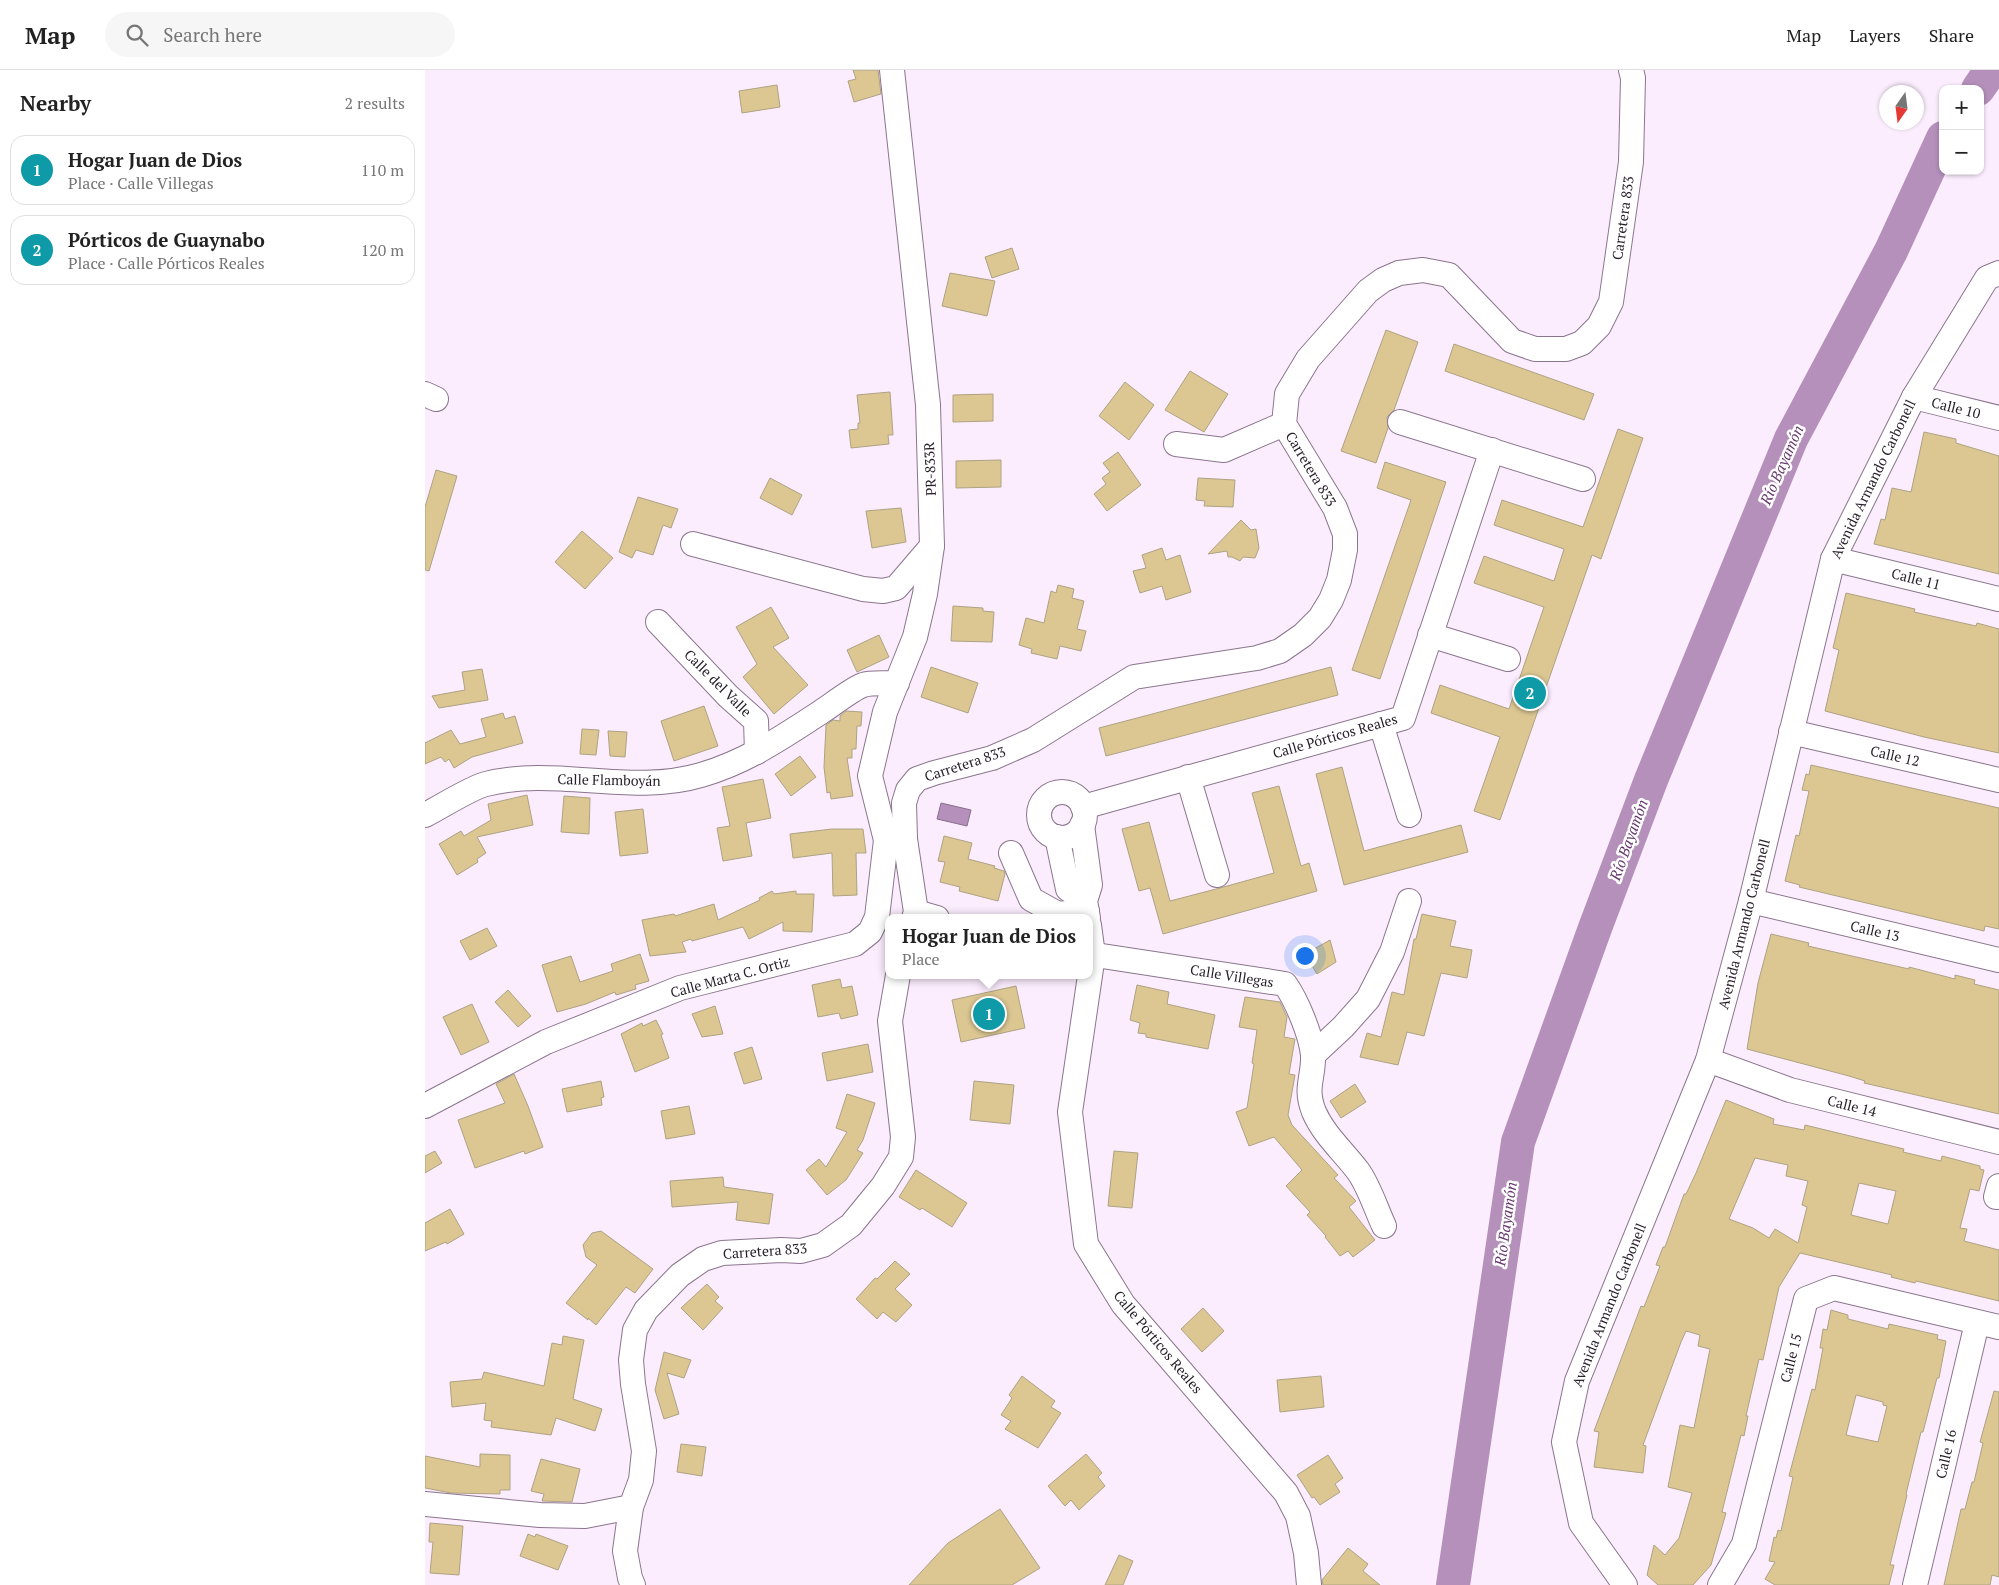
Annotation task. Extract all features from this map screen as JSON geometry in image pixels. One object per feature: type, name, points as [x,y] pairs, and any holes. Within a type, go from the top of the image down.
[{"type":"street","name":"PR-833R","points":[[892,70],[928,405],[932,546],[925,594],[915,637],[885,712],[870,776],[896,839]]},
{"type":"street","name":"Carretera 833","points":[[921,914],[896,839],[908,790],[917,779],[992,758],[1033,740],[1134,677],[1248,660],[1280,651],[1303,635],[1321,618],[1339,580],[1345,550],[1345,534],[1335,508],[1284,424],[1287,394],[1308,359],[1367,291],[1383,280],[1399,273],[1423,270],[1449,275],[1511,341],[1535,349],[1566,348],[1582,343],[1599,326],[1611,302],[1630,171],[1633,88],[1631,70]]},
{"type":"street","name":"Avenida Armando Carbonell","points":[[1625,1585],[1581,1523],[1564,1442],[1577,1381],[1708,1060],[1751,901],[1833,559],[1913,397],[1987,278],[1999,273]]},
{"type":"street","name":"Calle 10","points":[[1913,397],[1999,418]]},
{"type":"street","points":[[1400,422],[1583,479]]},
{"type":"street","points":[[1176,444],[1224,450],[1284,424]]},
{"type":"street","name":"Calle Pórticos Reales","points":[[1087,914],[1090,885],[1083,816],[1188,777],[1403,718],[1491,450]]},
{"type":"street","points":[[693,544],[863,589],[883,591],[896,588],[932,546]]},
{"type":"street","name":"Calle 11","points":[[1833,559],[1999,599]]},
{"type":"street","name":"Calle del Valle","points":[[658,622],[727,696],[756,721],[757,752]]},
{"type":"street","points":[[1430,635],[1508,659]]},
{"type":"street","name":"Calle Flamboyán","points":[[425,815],[484,784],[542,778],[642,784],[680,780],[727,767],[757,752],[863,685],[897,683]]},
{"type":"street","points":[[1381,724],[1409,815]]},
{"type":"street","name":"Calle 12","points":[[1791,732],[1999,780]]},
{"type":"street","points":[[1188,777],[1217,875]]},
{"type":"street","points":[[1064,792],[1077,798],[1083,816],[1071,835],[1057,837],[1043,828],[1039,814],[1044,800],[1050,795],[1064,792]]},
{"type":"street","points":[[1057,837],[1068,889],[1087,914]]},
{"type":"street","name":"Calle Marta C. Ortiz","points":[[425,1106],[546,1042],[680,988],[855,944],[870,932],[877,917],[896,839]]},
{"type":"street","points":[[1011,853],[1031,899],[1058,914],[1087,914]]},
{"type":"street","points":[[1313,1056],[1368,999],[1392,952],[1409,901]]},
{"type":"street","name":"Calle 13","points":[[1751,901],[1999,960]]},
{"type":"street","name":"Calle Villegas","points":[[1093,954],[1285,984],[1295,998],[1313,1056],[1308,1089],[1314,1112],[1326,1133],[1359,1172],[1384,1226]]},
{"type":"street","name":"Carretera 833","points":[[633,1585],[625,1551],[631,1507],[641,1480],[644,1451],[631,1360],[635,1330],[646,1310],[679,1275],[703,1259],[722,1253],[781,1250],[801,1251],[823,1245],[851,1225],[883,1186],[901,1157],[903,1137],[890,1021],[897,979]]},
{"type":"street","name":"Calle Pórticos Reales","points":[[1088,979],[1070,1112],[1086,1244],[1123,1304],[1286,1493],[1298,1516],[1306,1553],[1309,1585]]},
{"type":"street","name":"Calle 14","points":[[1708,1060],[1790,1090],[1999,1142]]},
{"type":"street","name":"Calle 15","points":[[1720,1585],[1744,1544],[1805,1298],[1834,1288],[1988,1325]]},
{"type":"street","name":"Calle 16","points":[[1915,1585],[1988,1325]]},
{"type":"street","points":[[425,1504],[540,1515],[585,1516],[631,1507]]},
{"type":"shaded area","points":[[941,803],[971,810],[967,826],[937,819]]},
{"type":"building","points":[[853,70],[878,70],[881,94],[854,102],[848,81],[856,79]]},
{"type":"building","points":[[777,85],[780,107],[742,113],[739,91]]},
{"type":"building","points":[[1012,248],[1019,269],[992,278],[985,257]]},
{"type":"building","points":[[950,273],[995,281],[987,316],[942,306]]},
{"type":"building","points":[[1386,330],[1418,342],[1394,410],[1387,417],[1388,428],[1376,463],[1341,451]]},
{"type":"building","points":[[1454,344],[1594,394],[1584,420],[1445,371]]},
{"type":"building","points":[[1190,371],[1228,394],[1204,432],[1165,410]]},
{"type":"building","points":[[1125,382],[1154,405],[1129,440],[1099,416]]},
{"type":"building","points":[[890,392],[893,435],[888,435],[889,444],[851,448],[849,430],[858,429],[858,423],[860,423],[857,395]]},
{"type":"building","points":[[993,394],[993,421],[953,422],[953,395]]},
{"type":"building","points":[[1618,429],[1643,438],[1601,559],[1592,555],[1500,820],[1474,811],[1500,737],[1431,713],[1440,685],[1509,709],[1544,607],[1474,583],[1484,556],[1554,581],[1564,549],[1494,525],[1502,500],[1583,527]]},
{"type":"building","points":[[1924,432],[1956,439],[1956,443],[1999,456],[1999,574],[1874,544],[1881,519],[1885,520],[1892,488],[1911,492]]},
{"type":"building","points":[[1118,452],[1141,485],[1107,511],[1094,494],[1106,484],[1102,478],[1110,472],[1103,463]]},
{"type":"building","points":[[1001,460],[1001,487],[956,488],[956,461]]},
{"type":"building","points":[[1385,462],[1446,482],[1380,679],[1352,670],[1411,500],[1377,488]]},
{"type":"building","points":[[436,470],[457,476],[429,571],[425,570],[425,507]]},
{"type":"building","points":[[770,478],[802,495],[792,515],[760,498]]},
{"type":"building","points":[[1198,478],[1235,480],[1233,507],[1204,506],[1205,501],[1196,500]]},
{"type":"building","points":[[638,497],[678,509],[671,528],[663,525],[653,555],[636,550],[632,558],[619,552]]},
{"type":"building","points":[[901,508],[906,542],[872,548],[866,511]]},
{"type":"building","points":[[1241,520],[1251,530],[1256,529],[1259,548],[1255,558],[1243,557],[1240,561],[1228,557],[1227,551],[1208,554]]},
{"type":"building","points":[[582,531],[613,558],[585,589],[555,562]]},
{"type":"building","points":[[1162,548],[1166,560],[1180,555],[1191,592],[1166,600],[1162,586],[1140,593],[1133,571],[1146,568],[1142,555]]},
{"type":"building","points":[[1058,585],[1074,589],[1072,598],[1084,601],[1077,629],[1086,631],[1081,651],[1060,646],[1057,659],[1031,653],[1032,649],[1019,645],[1026,618],[1044,623],[1051,591],[1056,593]]},
{"type":"building","points":[[1846,593],[1915,609],[1914,612],[1976,626],[1977,623],[1999,629],[1999,753],[1924,737],[1825,711],[1839,650],[1833,648]]},
{"type":"building","points":[[953,606],[983,608],[983,611],[994,612],[992,642],[951,641]]},
{"type":"building","points":[[771,607],[789,638],[773,647],[808,685],[774,714],[743,677],[757,664],[736,627]]},
{"type":"building","points":[[879,635],[889,657],[857,672],[847,650]]},
{"type":"building","points":[[931,667],[978,683],[968,713],[921,697]]},
{"type":"building","points":[[1331,667],[1338,695],[1106,756],[1099,728]]},
{"type":"building","points":[[482,669],[488,700],[439,708],[432,696],[465,690],[462,672]]},
{"type":"building","points":[[704,706],[718,746],[674,761],[661,721]]},
{"type":"building","points":[[846,711],[862,712],[861,726],[857,726],[856,749],[852,749],[852,758],[847,758],[853,796],[831,799],[830,792],[827,793],[824,767],[826,725],[833,720],[840,721],[840,716]]},
{"type":"building","points":[[503,713],[505,719],[515,716],[523,743],[472,757],[454,768],[449,759],[445,762],[441,757],[425,764],[425,743],[451,730],[460,744],[486,737],[481,719]]},
{"type":"building","points":[[582,729],[599,730],[596,755],[580,754]]},
{"type":"building","points":[[608,731],[627,732],[625,757],[610,756]]},
{"type":"building","points":[[800,756],[816,777],[791,796],[775,774]]},
{"type":"building","points":[[1811,765],[1999,808],[1999,929],[1985,926],[1984,931],[1799,887],[1800,885],[1785,881],[1796,835],[1799,836],[1809,791],[1802,790],[1806,774],[1809,775]]},
{"type":"building","points":[[1342,767],[1364,851],[1461,825],[1468,852],[1344,885],[1316,774]]},
{"type":"building","points":[[763,779],[771,818],[746,823],[752,856],[723,861],[717,828],[730,826],[722,787]]},
{"type":"building","points":[[1279,786],[1301,866],[1309,863],[1317,891],[1163,934],[1150,888],[1139,891],[1122,829],[1149,822],[1170,901],[1220,888],[1274,873],[1252,793]]},
{"type":"building","points":[[527,795],[533,825],[477,837],[486,853],[477,859],[478,862],[457,875],[439,844],[461,831],[464,836],[491,820],[488,804]]},
{"type":"building","points":[[564,796],[590,798],[589,834],[561,832]]},
{"type":"building","points":[[643,809],[648,853],[620,856],[615,812]]},
{"type":"building","points":[[832,829],[863,829],[866,853],[856,853],[857,895],[833,896],[832,853],[793,858],[790,834]]},
{"type":"building","points":[[944,836],[972,843],[968,859],[995,866],[994,868],[1004,871],[1005,874],[998,901],[959,891],[960,887],[940,882],[945,862],[938,861]]},
{"type":"building","points":[[772,891],[774,894],[796,891],[796,894],[814,894],[812,932],[783,931],[783,922],[749,939],[743,927],[682,942],[686,952],[650,956],[642,920],[674,914],[675,916],[714,904],[718,920],[760,900],[759,898]]},
{"type":"building","points":[[1422,914],[1456,921],[1450,946],[1472,950],[1467,978],[1441,973],[1424,1036],[1407,1032],[1398,1065],[1360,1057],[1367,1033],[1381,1037],[1392,992],[1404,995],[1414,939],[1416,939]]},
{"type":"building","points":[[487,928],[497,946],[470,960],[460,941]]},
{"type":"building","points":[[1771,934],[1809,943],[1808,946],[1909,969],[1909,967],[1955,979],[1955,975],[1975,980],[1974,984],[1999,990],[1999,1114],[1864,1083],[1865,1081],[1849,1076],[1747,1049],[1758,983]]},
{"type":"building","points":[[1330,940],[1336,962],[1317,974],[1305,954]]},
{"type":"building","points":[[640,954],[649,981],[635,985],[636,989],[616,995],[615,992],[586,1004],[557,1012],[542,965],[571,956],[580,982],[613,971],[611,964]]},
{"type":"building","points":[[840,979],[842,988],[852,986],[858,1015],[841,1019],[839,1013],[818,1017],[812,985]]},
{"type":"building","points":[[1137,985],[1169,992],[1167,1004],[1215,1015],[1208,1049],[1146,1037],[1146,1034],[1138,1033],[1140,1023],[1130,1020]]},
{"type":"building","points":[[1016,986],[1025,1028],[961,1042],[952,1000]]},
{"type":"building","points":[[508,990],[531,1016],[518,1027],[495,1002]]},
{"type":"building","points":[[1245,997],[1280,1002],[1287,1017],[1284,1037],[1295,1039],[1289,1074],[1295,1075],[1288,1115],[1292,1125],[1338,1175],[1334,1178],[1356,1201],[1349,1207],[1375,1240],[1353,1257],[1348,1251],[1340,1256],[1326,1236],[1307,1215],[1310,1212],[1286,1186],[1302,1170],[1274,1137],[1249,1146],[1236,1112],[1247,1108],[1257,1030],[1239,1027]]},
{"type":"building","points":[[472,1004],[489,1042],[461,1055],[443,1017]]},
{"type":"building","points":[[715,1006],[723,1034],[702,1037],[692,1014]]},
{"type":"building","points":[[656,1020],[663,1034],[661,1035],[669,1058],[635,1072],[621,1034],[642,1023],[643,1026]]},
{"type":"building","points":[[868,1044],[873,1072],[827,1081],[822,1053]]},
{"type":"building","points":[[752,1047],[762,1079],[744,1084],[734,1053]]},
{"type":"building","points":[[514,1074],[543,1147],[525,1154],[524,1151],[475,1168],[458,1120],[505,1103],[496,1084]]},
{"type":"building","points":[[601,1081],[604,1097],[601,1098],[602,1105],[567,1112],[562,1089]]},
{"type":"building","points":[[974,1081],[1014,1085],[1010,1124],[970,1120]]},
{"type":"building","points":[[1355,1084],[1366,1102],[1341,1118],[1330,1101]]},
{"type":"building","points":[[847,1094],[875,1103],[863,1140],[857,1150],[863,1153],[846,1180],[827,1195],[806,1170],[819,1159],[826,1167],[847,1132],[836,1128]]},
{"type":"building","points":[[1726,1100],[1774,1119],[1773,1124],[1804,1130],[1805,1125],[1904,1149],[1903,1152],[1941,1161],[1942,1156],[1980,1166],[1980,1169],[1984,1170],[1979,1191],[1970,1189],[1960,1228],[1967,1229],[1964,1241],[1999,1250],[1999,1301],[1916,1281],[1915,1283],[1891,1277],[1892,1275],[1800,1253],[1779,1287],[1763,1360],[1759,1359],[1746,1416],[1748,1416],[1744,1436],[1741,1435],[1722,1512],[1726,1513],[1711,1565],[1693,1585],[1658,1585],[1647,1575],[1654,1545],[1665,1555],[1679,1538],[1692,1493],[1668,1487],[1680,1425],[1694,1428],[1710,1349],[1698,1346],[1700,1335],[1686,1331],[1681,1342],[1643,1445],[1646,1446],[1643,1473],[1594,1467],[1599,1432],[1594,1431],[1641,1306],[1644,1307],[1660,1266],[1656,1265],[1663,1247],[1665,1247],[1684,1194],[1686,1194]],"holes":[[[1755,1158],[1788,1165],[1786,1176],[1808,1181],[1802,1205],[1807,1207],[1798,1243],[1775,1229],[1769,1238],[1753,1228],[1729,1219]],[[1859,1183],[1896,1191],[1888,1224],[1851,1215]]]},
{"type":"building","points":[[689,1106],[695,1134],[666,1139],[661,1111]]},
{"type":"building","points":[[435,1151],[442,1163],[425,1173],[425,1156]]},
{"type":"building","points":[[1114,1151],[1138,1153],[1132,1208],[1108,1206]]},
{"type":"building","points":[[916,1170],[967,1203],[952,1227],[922,1208],[920,1210],[899,1197]]},
{"type":"building","points":[[723,1177],[724,1187],[773,1194],[769,1224],[736,1220],[738,1202],[672,1207],[670,1181]]},
{"type":"building","points":[[450,1209],[464,1234],[447,1244],[446,1242],[425,1251],[425,1223]]},
{"type":"building","points":[[601,1231],[653,1269],[635,1293],[626,1287],[596,1325],[566,1303],[597,1265],[586,1257],[583,1245],[592,1233]]},
{"type":"building","points":[[895,1261],[910,1274],[895,1289],[912,1305],[896,1322],[883,1312],[877,1319],[856,1299],[875,1278],[877,1279]]},
{"type":"building","points":[[707,1284],[719,1297],[715,1301],[723,1308],[703,1330],[681,1308]]},
{"type":"building","points":[[1203,1308],[1224,1331],[1202,1352],[1181,1329]]},
{"type":"building","points":[[1831,1310],[1848,1315],[1848,1319],[1888,1329],[1889,1324],[1938,1335],[1937,1339],[1946,1341],[1939,1378],[1937,1378],[1923,1432],[1921,1432],[1906,1494],[1890,1565],[1894,1565],[1889,1585],[1775,1585],[1765,1579],[1775,1562],[1769,1561],[1774,1537],[1776,1538],[1778,1530],[1781,1531],[1793,1477],[1789,1476],[1812,1389],[1815,1390],[1823,1348],[1820,1348],[1823,1329],[1827,1330]],"holes":[[[1856,1395],[1883,1402],[1883,1405],[1887,1406],[1878,1442],[1846,1435]]]},
{"type":"building","points":[[563,1336],[584,1340],[573,1399],[602,1409],[595,1431],[556,1418],[551,1435],[491,1427],[492,1421],[484,1420],[486,1403],[452,1407],[450,1382],[482,1379],[484,1372],[544,1386],[552,1343],[562,1345]]},
{"type":"building","points":[[664,1352],[691,1360],[684,1378],[667,1373],[679,1414],[664,1419],[655,1390]]},
{"type":"building","points":[[1022,1376],[1055,1401],[1051,1407],[1061,1413],[1038,1448],[1005,1429],[1011,1421],[1001,1415],[1012,1398],[1009,1395]]},
{"type":"building","points":[[1321,1376],[1324,1407],[1280,1412],[1277,1380]]},
{"type":"building","points":[[1994,1391],[1999,1392],[1999,1577],[1992,1575],[1990,1585],[1944,1585],[1961,1509],[1965,1509],[1972,1482],[1974,1482],[1983,1443],[1980,1442]]},
{"type":"building","points":[[681,1444],[706,1447],[702,1476],[677,1472]]},
{"type":"building","points":[[480,1454],[510,1455],[510,1490],[500,1490],[500,1494],[451,1493],[425,1488],[425,1456],[480,1467]]},
{"type":"building","points":[[1086,1454],[1102,1473],[1098,1477],[1105,1486],[1079,1510],[1071,1500],[1065,1506],[1048,1486]]},
{"type":"building","points":[[1328,1455],[1343,1478],[1335,1484],[1340,1492],[1320,1505],[1314,1497],[1312,1498],[1297,1475]]},
{"type":"building","points":[[541,1459],[580,1469],[572,1502],[542,1501],[544,1494],[531,1491]]},
{"type":"building","points":[[1000,1509],[1040,1568],[1012,1585],[909,1585],[948,1543]]},
{"type":"building","points":[[430,1523],[463,1526],[459,1575],[430,1573],[433,1542],[429,1542]]},
{"type":"building","points":[[528,1534],[535,1537],[536,1534],[568,1546],[558,1570],[520,1556]]},
{"type":"building","points":[[1348,1548],[1368,1564],[1363,1571],[1380,1585],[1323,1585],[1322,1580]]},
{"type":"building","points":[[1119,1555],[1133,1561],[1123,1585],[1105,1585]]},
{"type":"waterway","name":"Río Bayamón","points":[[1981,85],[1991,70]]},
{"type":"waterway","name":"Río Bayamón","points":[[1453,1585],[1518,1142],[1595,928],[1651,780],[1791,439],[1891,251],[1939,147]]},
{"type":"place","name":"Pórticos de Guaynabo","points":[[1530,693]]},
{"type":"place","name":"Hogar Juan de Dios","points":[[989,1014]]}]
